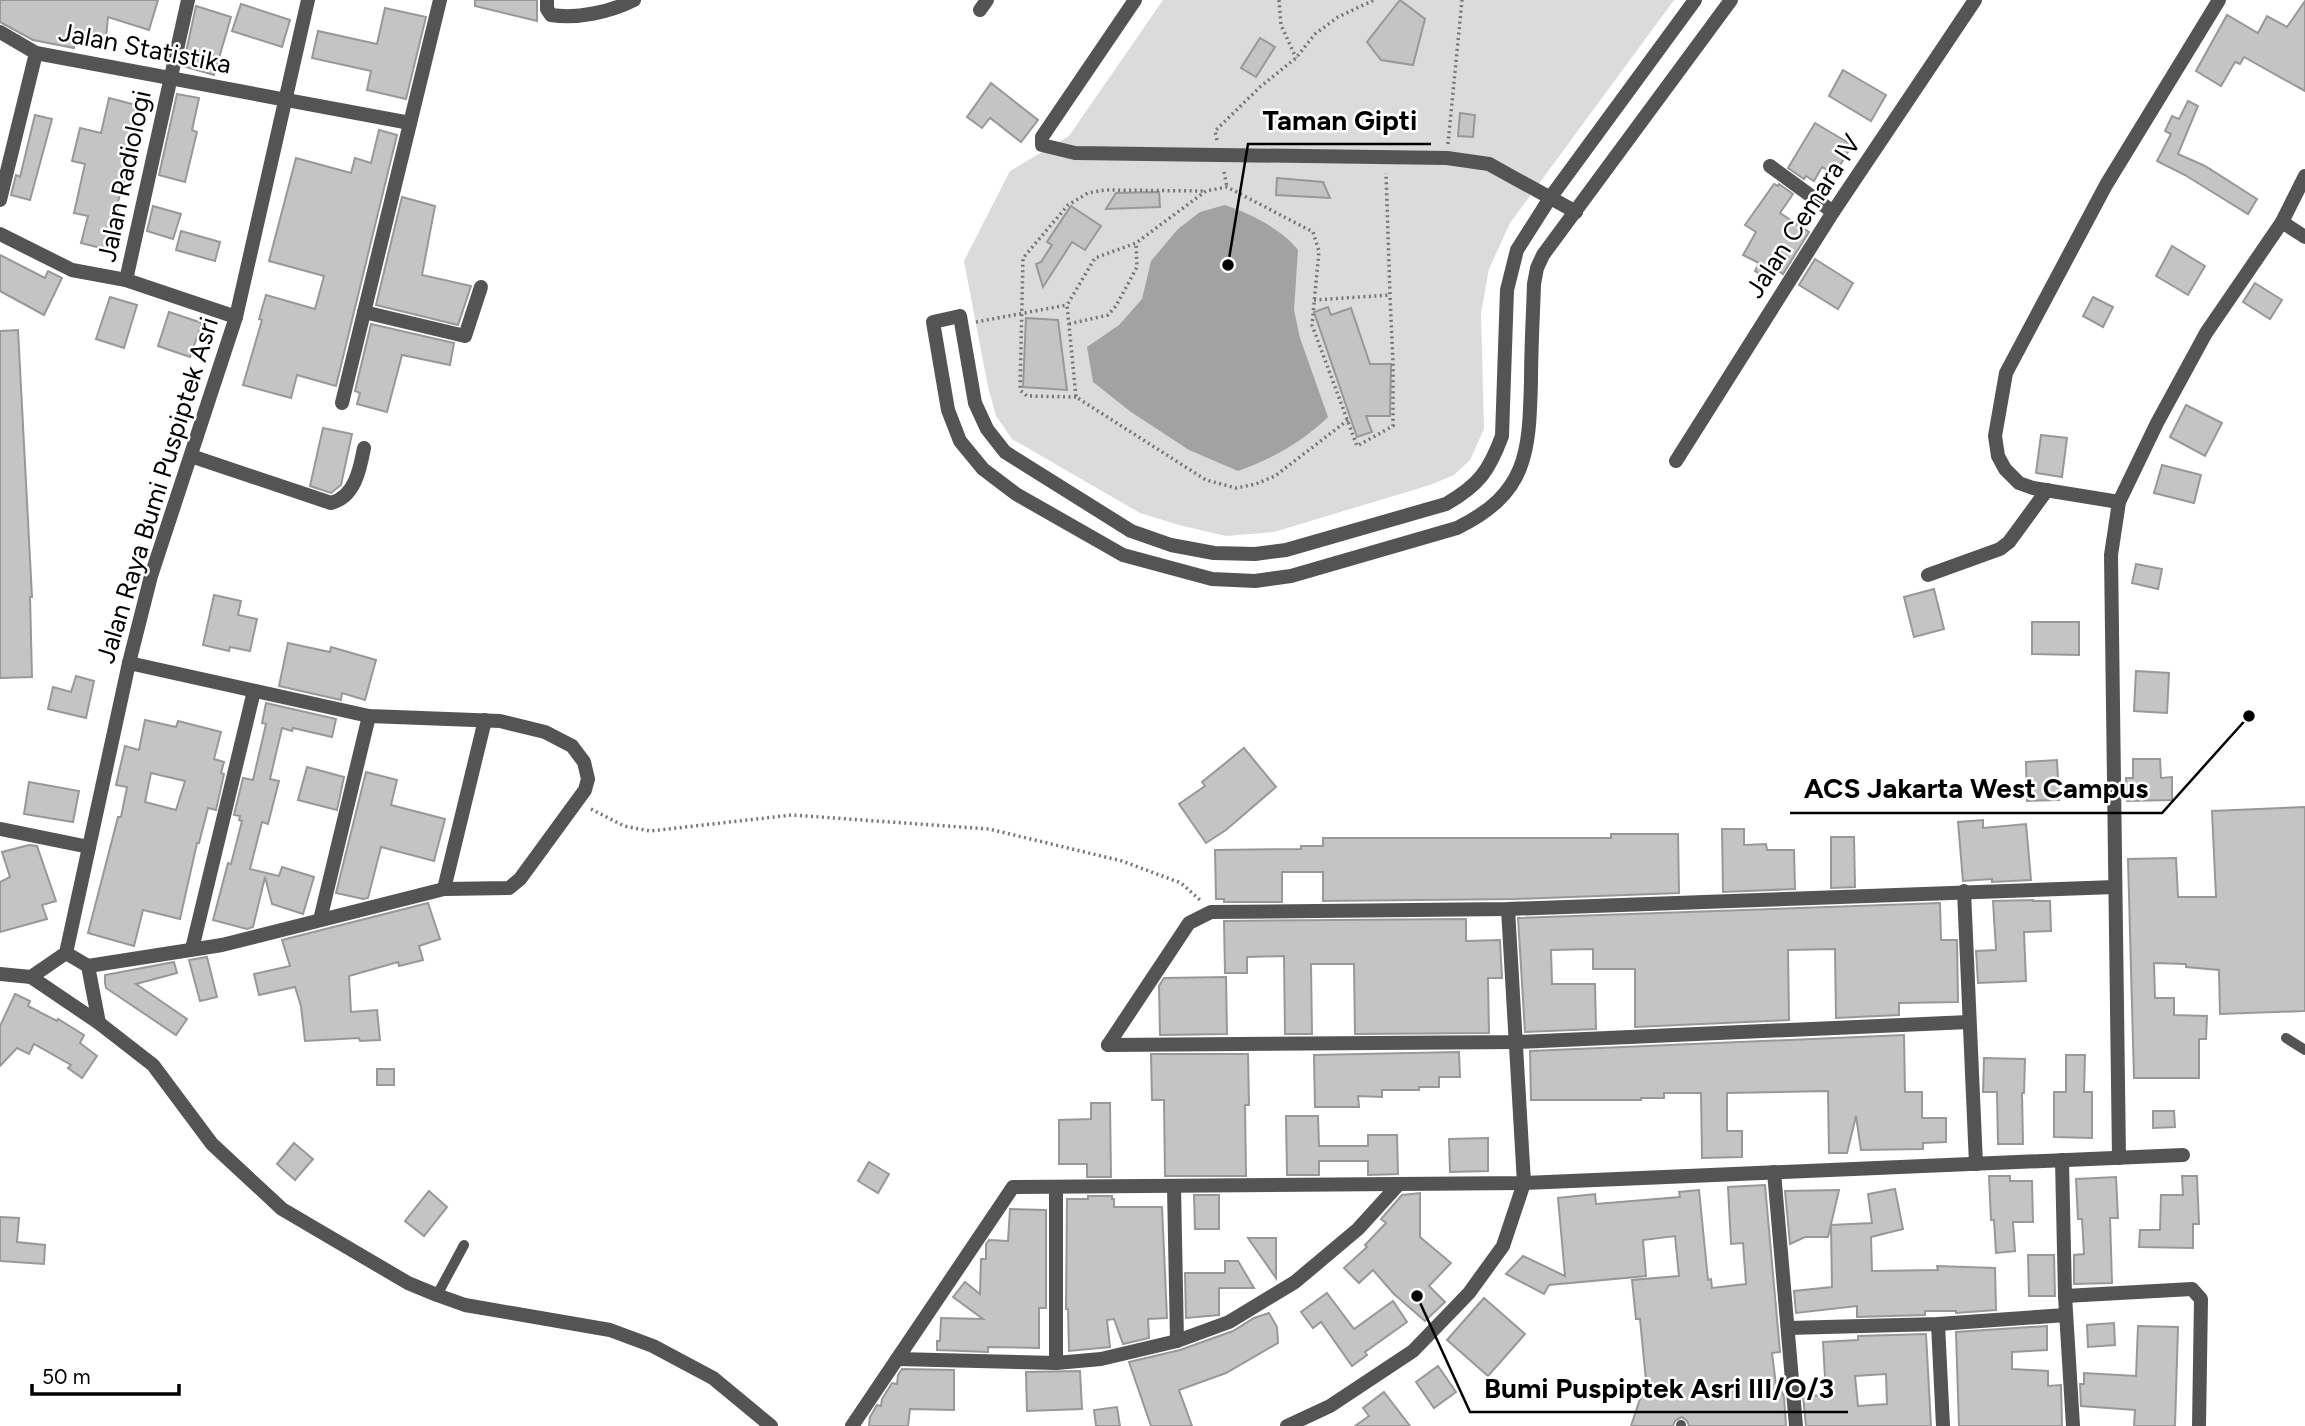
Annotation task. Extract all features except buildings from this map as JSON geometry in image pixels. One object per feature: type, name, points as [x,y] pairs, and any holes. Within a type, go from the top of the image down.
[{"type":"street","name":"Jalan Radiologi","points":[[126,281],[188,0]]},
{"type":"street","name":"Jalan Raya Bumi Puspiptek Asri","points":[[66,953],[128,663],[151,576],[236,317],[308,0]]},
{"type":"street","points":[[342,403],[440,0]]},
{"type":"street","points":[[546,2],[551,15],[565,17],[597,12],[634,0]]},
{"type":"street","points":[[1135,0],[1042,137],[1042,145],[1075,153],[1447,158],[1489,164],[1576,212]]},
{"type":"street","points":[[1695,0],[1550,198],[1517,250],[1507,290],[1502,436],[1484,474],[1469,491],[1446,504],[1286,550],[1255,554],[1214,552],[1171,545],[1131,531],[1005,452],[987,429],[975,403],[960,316],[933,323],[948,410],[960,440],[983,469],[1016,494],[1123,555],[1212,579],[1255,581],[1291,576],[1457,528],[1482,516],[1504,495],[1521,469],[1529,436],[1532,332],[1537,268],[1543,255],[1731,0]]},
{"type":"street","name":"Jalan Cemara IV","points":[[1676,461],[1833,212],[1975,0]]},
{"type":"street","points":[[2119,502],[2019,483],[2005,468],[1998,456],[1995,436],[2006,373],[2106,185],[2220,0]]},
{"type":"street","name":"Jalan Statistika","points":[[0,33],[36,52],[410,123]]},
{"type":"street","points":[[0,200],[36,52]]},
{"type":"street","points":[[1770,166],[1833,212]]},
{"type":"street","points":[[2119,1158],[2111,555],[2119,502],[2157,423],[2206,333],[2282,222],[2305,176]]},
{"type":"street","points":[[2282,222],[2305,237]]},
{"type":"street","points":[[0,234],[72,270],[126,281],[236,317]]},
{"type":"street","points":[[364,312],[465,336],[481,287]]},
{"type":"street","points":[[191,456],[331,503],[344,498],[349,492],[359,471],[365,448]]},
{"type":"street","points":[[1928,575],[2000,549],[2009,542],[2047,490]]},
{"type":"street","points":[[31,977],[66,953],[88,966],[222,945],[444,889],[509,887],[520,879],[584,790],[588,779],[584,762],[572,746],[545,732],[500,721],[369,716],[128,663]]},
{"type":"street","points":[[192,949],[254,691]]},
{"type":"street","points":[[320,920],[369,716]]},
{"type":"street","points":[[444,889],[485,720]]},
{"type":"street","points":[[1,830],[89,848]]},
{"type":"street","points":[[1969,1022],[1516,1042],[1108,1045],[1189,923],[1211,912],[1508,909],[2115,887]]},
{"type":"street","points":[[1964,891],[1976,1164]]},
{"type":"street","points":[[1287,1426],[1330,1406],[1413,1351],[1469,1293],[1503,1246],[1524,1183],[1508,909]]},
{"type":"street","points":[[88,966],[99,1023]]},
{"type":"street","points":[[0,974],[31,977],[99,1023],[153,1065],[212,1144],[282,1209],[408,1283],[465,1305],[610,1330],[653,1346],[713,1378],[771,1426]]},
{"type":"street","points":[[852,1426],[1013,1187],[1524,1183],[2183,1155]]},
{"type":"street","points":[[2062,1160],[2065,1296],[2073,1426]]},
{"type":"street","points":[[1774,1172],[1796,1426]]},
{"type":"street","points":[[897,1359],[1056,1363],[1101,1359],[1177,1340],[1229,1322],[1295,1282],[1358,1229],[1398,1185]]},
{"type":"street","points":[[1174,1186],[1177,1340]]},
{"type":"street","points":[[1056,1187],[1056,1363]]},
{"type":"street","points":[[2065,1296],[2192,1289],[2198,1293],[2201,1299],[2199,1426]]},
{"type":"street","points":[[1788,1328],[1938,1324],[2066,1315]]},
{"type":"street","points":[[1938,1324],[1942,1426]]},
{"type":"lane","points":[[2286,1038],[2305,1050]]},
{"type":"lane","points":[[437,1295],[464,1245]]},
{"type":"path","points":[[1279,0],[1281,25],[1296,58]]},
{"type":"path","points":[[1227,187],[1215,131],[1296,58],[1315,34],[1338,17],[1374,0]]},
{"type":"path","points":[[1447,158],[1461,0]]},
{"type":"path","points":[[1348,420],[1275,476],[1236,488],[1206,480],[1076,397],[1027,396],[1020,390],[1023,258],[1068,205],[1088,193],[1105,190],[1206,191],[1227,187],[1313,232],[1319,251],[1311,325],[1348,420],[1357,446],[1393,426],[1386,157]]},
{"type":"path","points":[[1076,397],[1067,305],[1095,258],[1136,243],[1206,191]]},
{"type":"path","points":[[1069,324],[1108,315],[1116,306],[1137,267],[1136,243]]},
{"type":"path","points":[[1314,300],[1390,295]]},
{"type":"path","points":[[962,324],[1067,305]]},
{"type":"path","points":[[577,800],[624,826],[650,831],[792,815],[989,828],[1122,861],[1181,883],[1211,912]]},
{"type":"shaded area","points":[[1163,0],[1674,0],[1510,223],[1489,269],[1481,313],[1484,429],[1470,460],[1454,475],[1430,485],[1274,532],[1226,536],[1140,513],[1012,439],[996,416],[964,261],[1010,171],[1069,136]]},
{"type":"shaded area","points":[[1225,205],[1264,223],[1283,235],[1298,250],[1294,310],[1300,338],[1328,417],[1286,449],[1238,471],[1189,450],[1131,412],[1093,382],[1087,347],[1119,325],[1142,299],[1151,261],[1178,229],[1200,212]]},
{"type":"place","name":"Taman Gipti","points":[[1228,265]]},
{"type":"place","name":"ACS Jakarta West Campus","points":[[2249,716]]},
{"type":"place","name":"Bumi Puspiptek Asri III/O/3","points":[[1417,1296]]}]
